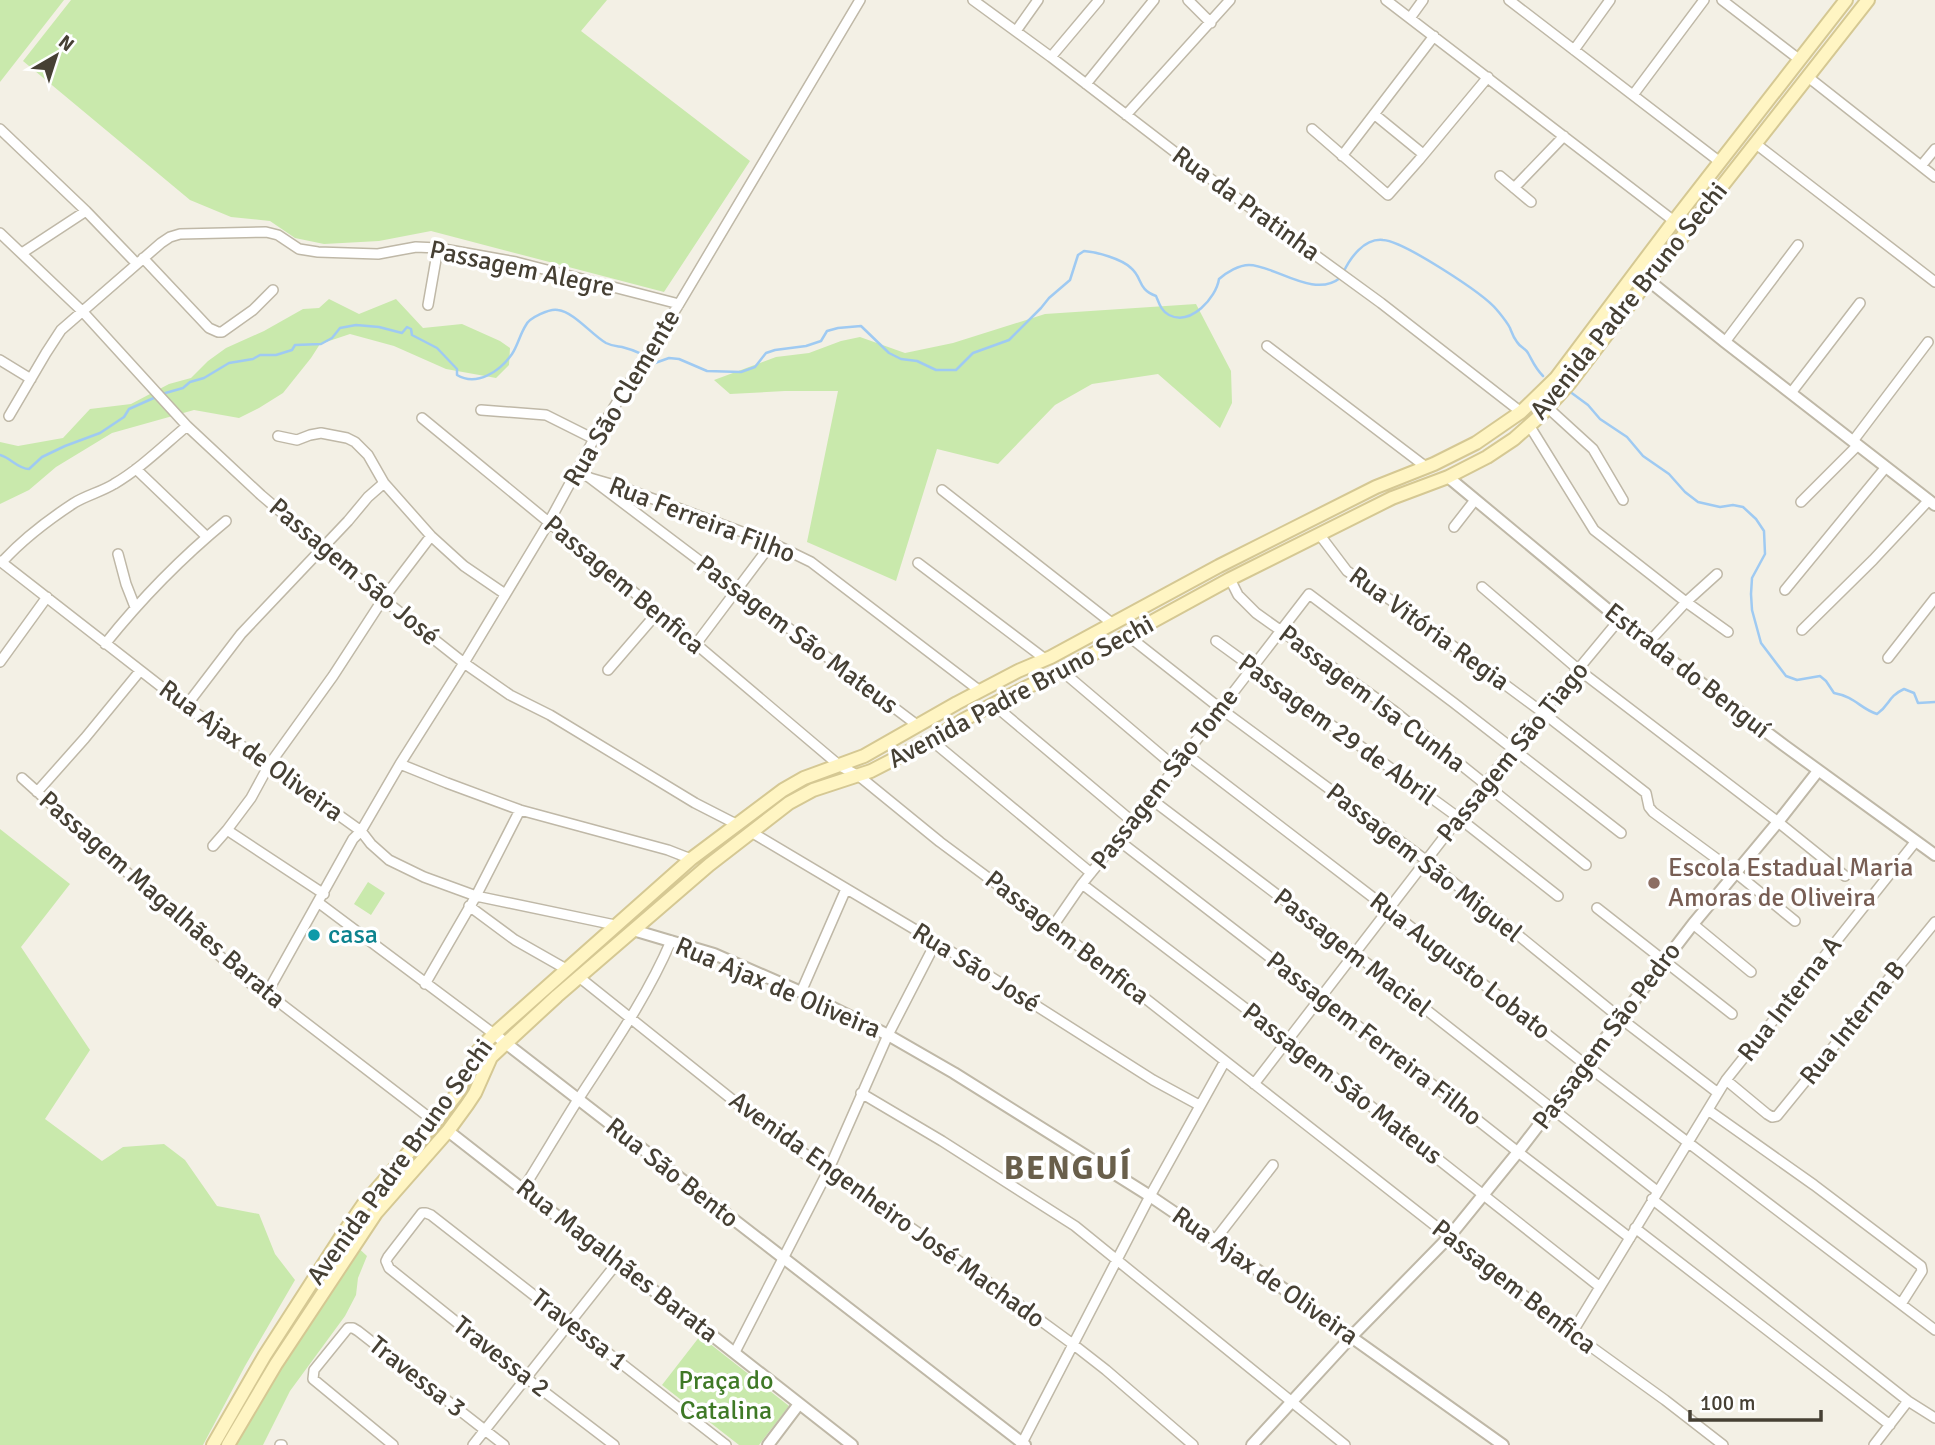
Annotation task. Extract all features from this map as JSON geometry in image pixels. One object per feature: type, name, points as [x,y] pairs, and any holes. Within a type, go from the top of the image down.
[{"type":"main road","name":"Avenida Padre Bruno Sechi","points":[[213,1445],[264,1356],[363,1205],[456,1095],[478,1051],[615,925],[691,859],[783,790],[804,778],[864,756],[980,691],[1113,624],[1219,566],[1376,487],[1476,443],[1519,411],[1556,378],[1846,0]]},
{"type":"main road","name":"Avenida Padre Bruno Sechi","points":[[229,1445],[276,1364],[376,1213],[447,1131],[475,1093],[491,1057],[579,977],[709,865],[789,803],[813,790],[859,776],[931,740],[965,719],[1062,671],[1230,579],[1392,498],[1448,477],[1487,457],[1514,439],[1569,384],[1868,0]]},
{"type":"main road","name":"Rua Ajax de Oliveira","points":[[615,925],[633,930]]},
{"type":"street","name":"Rua São Clemente","points":[[267,993],[354,839],[464,663],[594,439],[679,304],[860,0]]},
{"type":"street","name":"Rua da Pratinha","points":[[973,0],[1346,278],[1519,411]]},
{"type":"street","points":[[1016,31],[1038,0]]},
{"type":"street","points":[[1051,57],[1099,0]]},
{"type":"street","points":[[1086,84],[1154,0]]},
{"type":"street","points":[[1188,0],[1211,23]]},
{"type":"street","points":[[1126,115],[1230,0]]},
{"type":"street","points":[[1386,0],[1674,221]]},
{"type":"street","points":[[1410,18],[1423,0]]},
{"type":"street","points":[[1574,50],[1610,0]]},
{"type":"street","points":[[1633,95],[1704,0]]},
{"type":"street","points":[[1722,0],[1800,60]]},
{"type":"street","points":[[1514,2],[1720,162]]},
{"type":"street","points":[[1342,156],[1434,36]]},
{"type":"street","points":[[1808,77],[1935,177]]},
{"type":"street","points":[[1312,130],[1389,194],[1488,78]]},
{"type":"street","points":[[1374,114],[1423,155]]},
{"type":"street","points":[[0,130],[209,328],[222,332],[253,310],[274,290]]},
{"type":"street","points":[[1514,188],[1564,136]]},
{"type":"street","points":[[1756,144],[1935,282]]},
{"type":"street","points":[[1921,166],[1935,149]]},
{"type":"street","points":[[1500,176],[1531,202]]},
{"type":"street","points":[[22,253],[86,211]]},
{"type":"street","name":"Passagem Alegre","points":[[140,261],[170,237],[188,232],[251,231],[273,233],[299,249],[318,252],[377,254],[416,247],[438,248],[516,262],[679,304]]},
{"type":"street","name":"Passagem São José","points":[[0,233],[83,312],[187,426],[261,495],[383,599],[464,663],[510,695],[550,715],[695,803],[738,825]]},
{"type":"street","points":[[1725,342],[1798,245]]},
{"type":"street","points":[[428,305],[438,248]]},
{"type":"street","points":[[9,416],[61,330],[140,261]]},
{"type":"street","points":[[1648,280],[1932,502],[1802,630]]},
{"type":"street","points":[[1791,393],[1860,303]]},
{"type":"street","points":[[1801,502],[1855,443],[1928,342]]},
{"type":"street","points":[[1267,346],[1426,467]]},
{"type":"street","points":[[0,360],[31,379]]},
{"type":"street","points":[[1547,407],[1593,449],[1623,500]]},
{"type":"street","points":[[481,410],[546,415],[594,439]]},
{"type":"street","name":"Passagem Benfica","points":[[422,418],[840,766],[859,776],[940,842],[1053,926],[1572,1333],[1723,1445]]},
{"type":"street","points":[[1529,425],[1594,530],[1728,632]]},
{"type":"street","points":[[1,561],[36,530],[74,503],[114,485],[187,426]]},
{"type":"street","points":[[278,436],[297,440],[321,433],[355,442],[368,454],[384,483],[431,536],[464,566],[505,594]]},
{"type":"street","points":[[1785,590],[1886,467]]},
{"type":"street","points":[[136,469],[206,537]]},
{"type":"street","name":"Passagem São Mateus","points":[[576,470],[917,725]]},
{"type":"street","name":"Estrada do Benguí","points":[[1448,477],[1648,643],[1935,855]]},
{"type":"street","name":"Rua Ferreira Filho","points":[[590,478],[772,543],[811,562],[980,691]]},
{"type":"street","points":[[186,706],[241,634],[384,483]]},
{"type":"street","points":[[942,491],[1113,624]]},
{"type":"street","points":[[1454,527],[1475,500]]},
{"type":"street","points":[[105,644],[135,607],[206,537],[226,521]]},
{"type":"street","name":"Rua Vitória Regia","points":[[1320,534],[1340,564],[1348,571],[1542,712],[1646,793],[1653,812],[1736,873],[1794,921]]},
{"type":"street","points":[[213,846],[251,798],[269,765],[333,676],[383,599],[431,536]]},
{"type":"street","points":[[696,644],[772,543]]},
{"type":"street","points":[[118,554],[135,607]]},
{"type":"street","name":"Rua Ajax de Oliveira","points":[[1,561],[186,706],[361,831],[389,860],[424,877],[477,896],[615,925]]},
{"type":"street","points":[[918,563],[1045,659]]},
{"type":"street","points":[[1648,643],[1686,602],[1717,574]]},
{"type":"street","name":"Passagem Isa Cunha","points":[[1230,579],[1238,595],[1256,613],[1394,711],[1586,865]]},
{"type":"street","points":[[1482,587],[1578,670],[1778,822],[1844,876]]},
{"type":"street","name":"Passagem São Tome","points":[[1053,926],[1082,884],[1151,800],[1310,594],[1512,749]]},
{"type":"street","points":[[0,662],[47,597]]},
{"type":"street","points":[[1888,658],[1935,598]]},
{"type":"street","points":[[608,670],[658,612]]},
{"type":"street","name":"Passagem São Tiago","points":[[1254,1084],[1512,749],[1619,620]]},
{"type":"street","name":"Passagem São Miguel","points":[[1128,635],[1221,709],[1427,861],[1620,1018],[1718,1093]]},
{"type":"street","name":"Passagem 29 de Abril","points":[[1216,640],[1459,818],[1558,896]]},
{"type":"street","points":[[37,792],[140,671]]},
{"type":"street","points":[[1062,671],[1175,767]]},
{"type":"street","points":[[994,705],[1133,821]]},
{"type":"street","points":[[931,740],[1091,873]]},
{"type":"street","points":[[1512,749],[1620,833]]},
{"type":"street","name":"Rua Augusto Lobato","points":[[1186,754],[1586,1065],[1935,1330]]},
{"type":"street","points":[[400,764],[520,810],[668,850],[691,859]]},
{"type":"street","name":"Passagem São Pedro","points":[[1252,1445],[1352,1336],[1449,1237],[1586,1065],[1693,924],[1818,771]]},
{"type":"street","name":"Passagem Magalhães Barata","points":[[22,778],[250,983],[267,993],[435,1122]]},
{"type":"street","name":"Passagem Maciel","points":[[1151,800],[1354,953],[1552,1108],[1655,1195]]},
{"type":"street","points":[[425,984],[477,896],[520,810]]},
{"type":"street","points":[[227,830],[324,894]]},
{"type":"street","name":"Rua São José","points":[[751,832],[936,942],[1153,1080],[1199,1105]]},
{"type":"street","name":"Passagem Ferreira Filho","points":[[1118,840],[1630,1238]]},
{"type":"street","name":"Rua Interna A","points":[[1572,1333],[1726,1080],[1916,841]]},
{"type":"street","name":"Passagem São Mateus","points":[[1082,884],[1287,1040],[1600,1287]]},
{"type":"street","points":[[801,992],[846,889]]},
{"type":"street","name":"Rua São Bento","points":[[319,903],[494,1034],[1023,1444]]},
{"type":"street","points":[[470,906],[515,940],[566,969]]},
{"type":"street","points":[[1597,908],[1732,1014]]},
{"type":"street","name":"Rua Interna B","points":[[1726,1080],[1767,1114],[1777,1116],[1935,922]]},
{"type":"street","points":[[1693,924],[1751,972]]},
{"type":"street","name":"Rua Ajax de Oliveira","points":[[633,930],[714,954],[801,992],[888,1035],[954,1073],[1150,1196],[1503,1445]]},
{"type":"street","points":[[523,1189],[632,1017],[671,941]]},
{"type":"street","points":[[735,1352],[828,1171],[888,1035],[936,942]]},
{"type":"street","name":"Avenida Engenheiro José Machado","points":[[579,977],[769,1129],[1074,1345],[1193,1445]]},
{"type":"street","points":[[1023,1444],[1150,1196],[1225,1061]]},
{"type":"street","points":[[861,1093],[1075,1226],[1345,1445]]},
{"type":"street","points":[[1708,1110],[1814,1185],[1921,1266],[1922,1271],[1901,1304]]},
{"type":"street","name":"Rua Magalhães Barata","points":[[447,1131],[852,1445]]},
{"type":"street","points":[[1214,1240],[1273,1165]]},
{"type":"street","points":[[1655,1195],[1908,1401],[1935,1418]]},
{"type":"street","name":"Travessa 2","points":[[431,1215],[422,1213],[418,1217],[388,1257],[388,1268],[614,1445]]},
{"type":"street","name":"Travessa 1","points":[[431,1215],[726,1445]]},
{"type":"street","points":[[1635,1228],[1890,1424]]},
{"type":"street","points":[[472,1445],[617,1263]]},
{"type":"street","name":"Travessa 3","points":[[393,1445],[313,1379],[314,1370],[348,1328],[353,1328],[504,1445]]},
{"type":"street","points":[[1874,1445],[1908,1401]]},
{"type":"street","points":[[768,1445],[799,1404]]},
{"type":"green space","points":[[0,0],[64,0],[0,82]]},
{"type":"green space","points":[[71,0],[607,0],[581,31],[750,161],[664,292],[431,231],[379,241],[324,244],[295,238],[270,221],[231,217],[190,200],[23,61]]},
{"type":"green space","points":[[329,299],[359,314],[396,299],[423,328],[462,324],[500,341],[510,348],[509,365],[496,378],[446,369],[394,346],[350,334],[320,344],[283,393],[239,418],[194,410],[112,433],[56,467],[29,490],[0,504],[0,442],[18,446],[63,438],[90,409],[131,404],[169,384],[191,378],[226,348],[303,309],[319,308]]},
{"type":"green space","points":[[1196,304],[1231,371],[1232,403],[1220,428],[1158,374],[1092,384],[1055,405],[998,464],[937,449],[896,581],[807,542],[838,391],[730,394],[714,380],[776,357],[809,353],[860,337],[905,353],[953,343],[1045,314]]},
{"type":"green space","points":[[0,829],[70,884],[21,947],[90,1050],[45,1119],[102,1161],[123,1147],[164,1144],[185,1160],[217,1206],[259,1214],[275,1254],[295,1280],[203,1445],[0,1445]]},
{"type":"green space","points":[[368,882],[385,893],[371,915],[354,904]]},
{"type":"green space","points":[[353,1243],[367,1256],[358,1278],[356,1295],[345,1316],[290,1391],[263,1445],[231,1445]]},
{"type":"green space","name":"Praça do Catalina","points":[[700,1336],[789,1406],[759,1445],[739,1445],[662,1385]]},
{"type":"waterway","points":[[1343,273],[1354,255],[1370,242],[1383,240],[1407,249],[1442,269],[1489,302],[1506,321],[1516,340],[1527,351],[1543,376]]},
{"type":"waterway","points":[[162,394],[183,388],[229,363],[253,359],[260,355],[276,355],[292,350],[295,345],[321,344],[332,338],[340,328],[356,325],[402,333],[407,327],[411,329],[412,335],[437,348],[457,369],[457,375],[480,378],[495,371],[507,360],[531,319],[554,310],[570,315],[606,343],[635,351],[655,363],[669,358],[679,359],[707,371],[741,372],[755,367],[766,353],[821,341],[827,331],[861,326],[889,353],[901,359],[917,361],[936,370],[956,370],[973,353],[1009,340],[1070,280],[1078,255],[1084,251],[1109,256],[1127,265],[1135,272],[1143,287],[1156,296],[1164,311],[1177,317],[1186,317],[1201,308],[1213,294],[1219,279],[1241,266],[1259,266],[1318,285],[1340,278]]},
{"type":"waterway","points":[[1569,391],[1588,405],[1600,419],[1627,437],[1643,456],[1669,474],[1698,502],[1720,507],[1743,507],[1756,519],[1764,531],[1765,554],[1752,578],[1752,610],[1761,643],[1786,676],[1797,680],[1820,676],[1834,693],[1847,697],[1877,714],[1904,689],[1914,693],[1918,703],[1935,702]]},
{"type":"waterway","points":[[0,455],[29,469],[42,457],[100,433],[124,417],[129,409],[156,397]]},
{"type":"place","name":"Escola Estadual Maria Amoras de Oliveira","points":[[1654,883]]},
{"type":"place","name":"casa","points":[[314,935]]},
{"type":"district","name":"BENGUÍ","points":[[1068,1168]]}]
